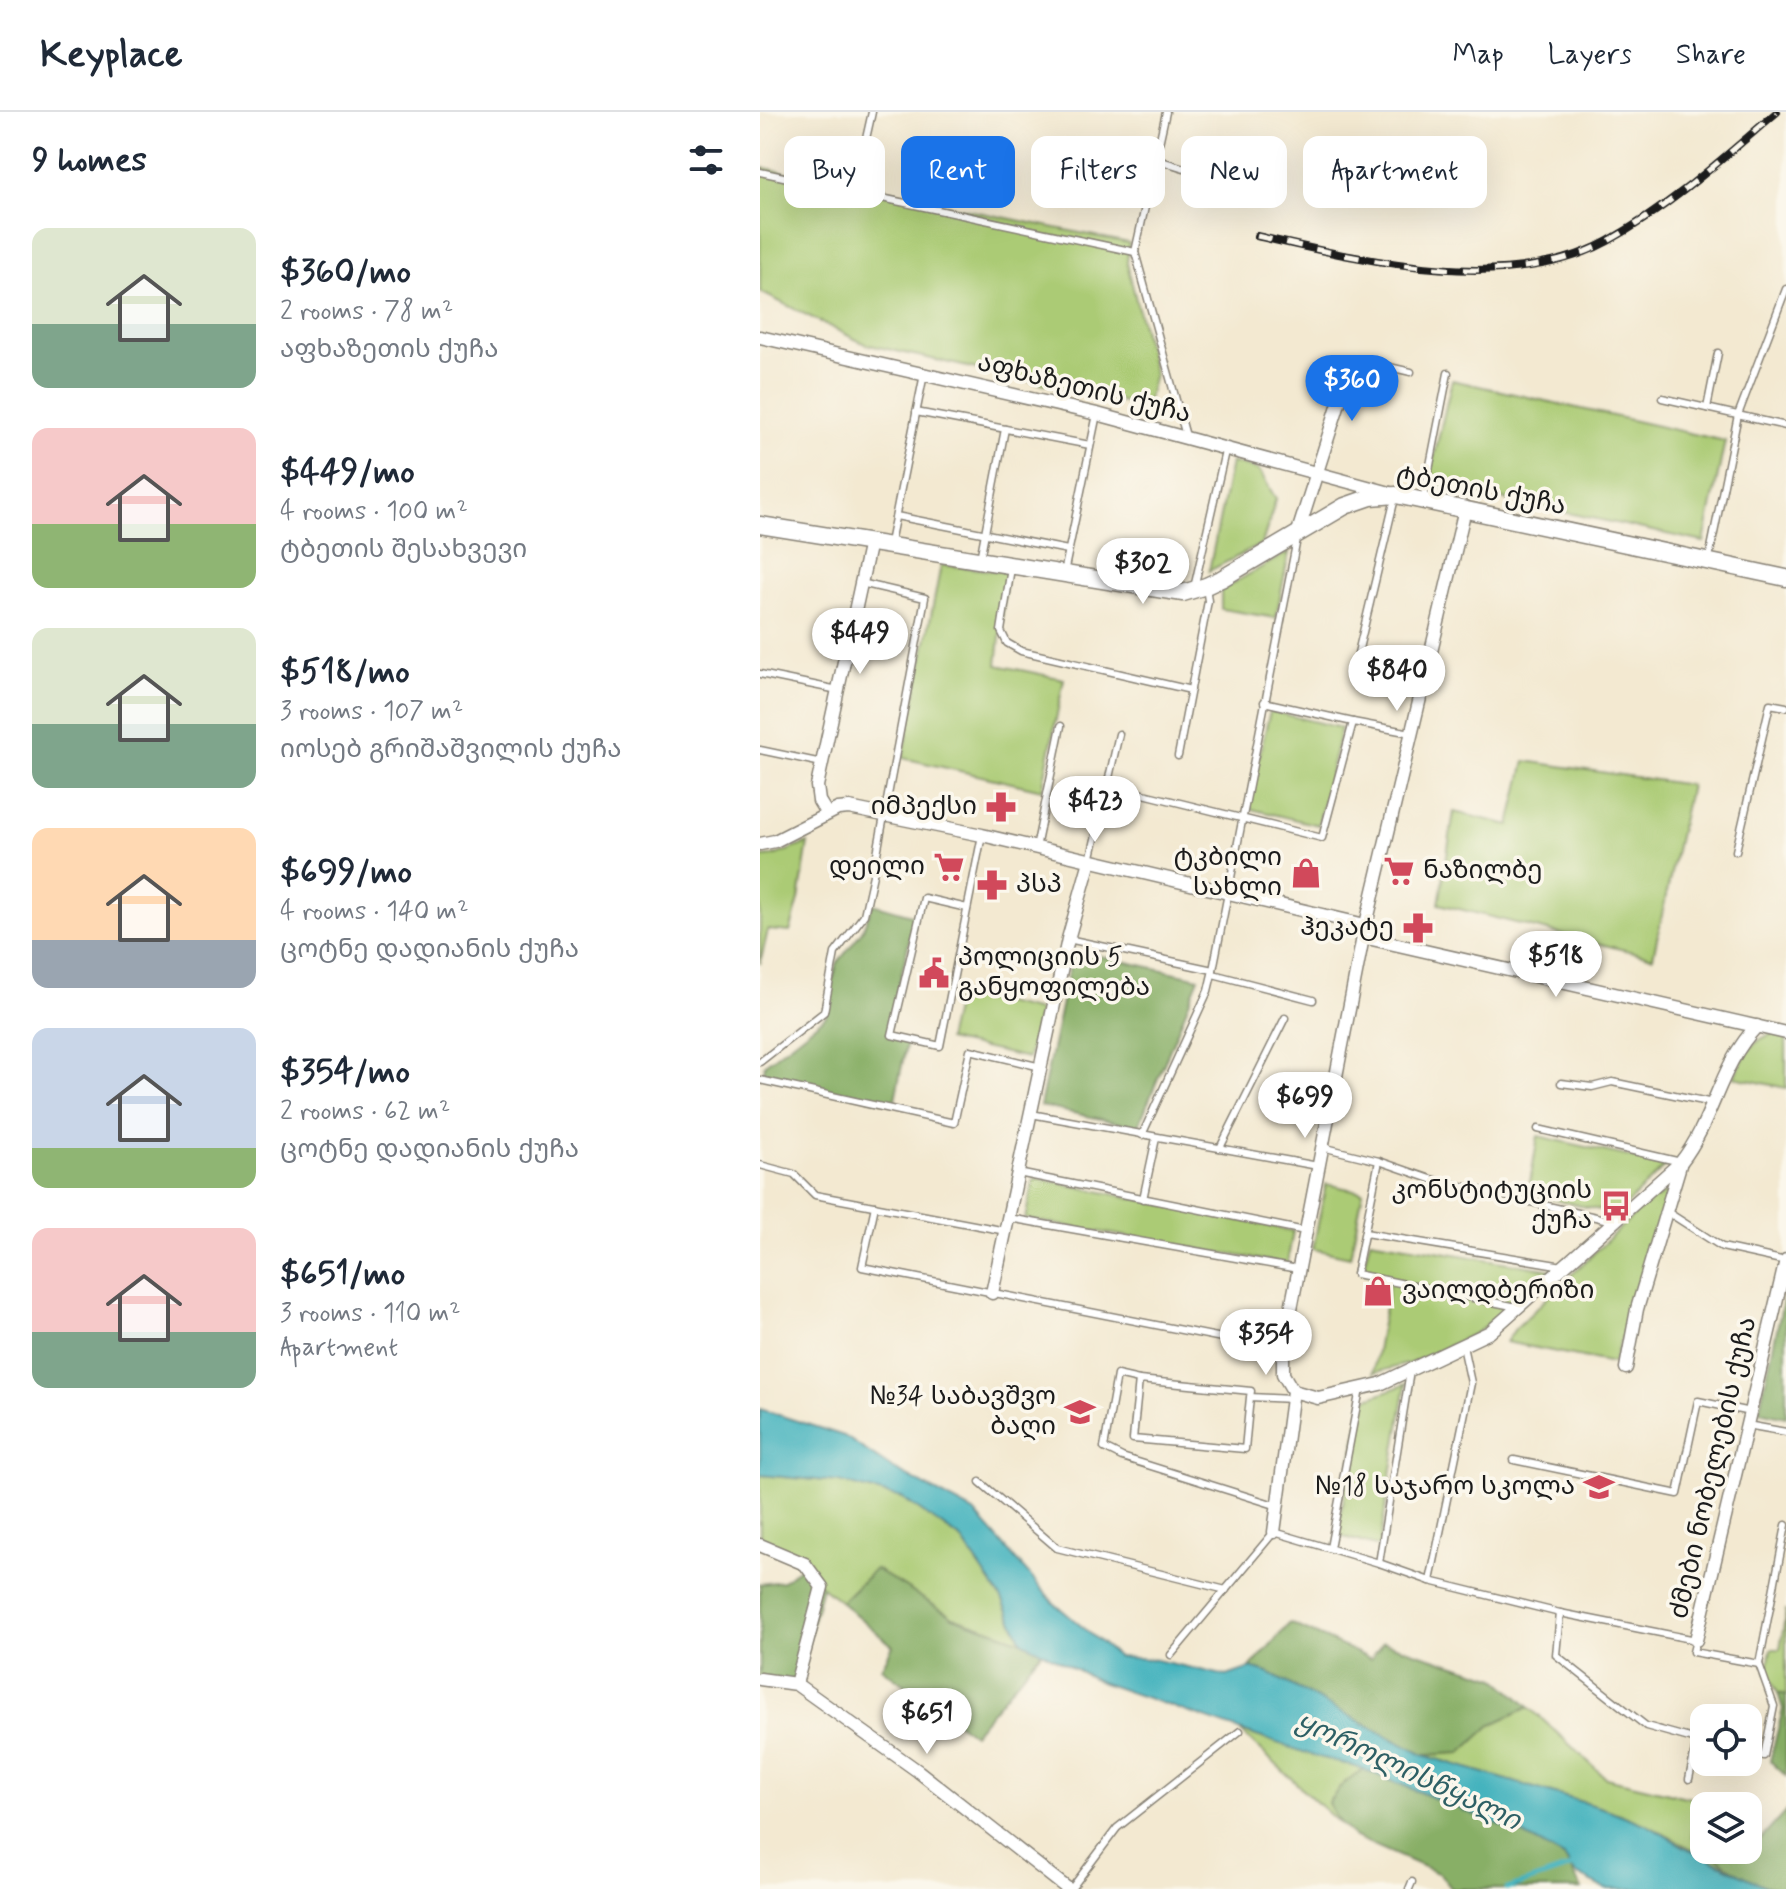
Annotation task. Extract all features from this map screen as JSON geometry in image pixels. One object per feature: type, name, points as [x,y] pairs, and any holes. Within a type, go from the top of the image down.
[{"type":"street","name":"აფხაზეთის ქუჩა","points":[[760,337],[1186,436],[1396,495]]},
{"type":"street","points":[[1297,535],[1351,365]]},
{"type":"street","name":"ტბეთის ქუჩა","points":[[1200,588],[1345,506],[1371,497],[1396,495],[1786,578]]},
{"type":"street","points":[[1274,1532],[1293,1395],[1283,1374],[1283,1350],[1298,1269],[1364,931],[1465,509]]},
{"type":"street","points":[[760,525],[1183,593],[1200,588]]},
{"type":"street","points":[[827,814],[819,801],[817,786],[870,542]]},
{"type":"street","points":[[760,844],[775,841],[827,814],[849,808],[886,814],[1227,893],[1364,931],[1786,1033]]},
{"type":"street","points":[[992,1293],[1068,939],[1090,861]]},
{"type":"street","points":[[1293,1395],[1318,1398],[1360,1389],[1410,1371],[1490,1332],[1681,1162],[1693,1147],[1731,1060],[1757,1026]]},
{"type":"street","points":[[1626,1368],[1637,1309],[1681,1162]]},
{"type":"street","name":"ძმები ნობელების ქუჩა","points":[[1696,1640],[1786,1260]]},
{"type":"street","points":[[760,1545],[805,1564],[822,1587],[796,1684]]},
{"type":"street","points":[[760,1679],[796,1684],[918,1771],[1070,1889]]},
{"type":"lane","points":[[867,136],[872,112]]},
{"type":"lane","points":[[1160,136],[1166,112]]},
{"type":"lane","points":[[760,172],[784,177]]},
{"type":"lane","points":[[885,199],[1135,252]]},
{"type":"lane","points":[[1144,208],[1135,252],[1186,436]]},
{"type":"lane","points":[[1708,562],[1738,415],[1786,289]]},
{"type":"lane","points":[[1707,408],[1718,353]]},
{"type":"lane","points":[[1351,365],[1372,363],[1411,372]]},
{"type":"lane","points":[[1423,501],[1448,373]]},
{"type":"lane","points":[[890,546],[924,374]]},
{"type":"lane","points":[[1662,398],[1786,426]]},
{"type":"lane","points":[[916,412],[1090,445]]},
{"type":"lane","points":[[1064,573],[1097,414]]},
{"type":"lane","points":[[980,560],[1005,429]]},
{"type":"lane","points":[[1178,756],[1208,601],[1200,588],[1226,447]]},
{"type":"lane","points":[[1396,495],[1358,653],[1426,671]]},
{"type":"lane","points":[[896,516],[1068,550]]},
{"type":"lane","points":[[1142,1135],[1208,991],[1213,972],[1297,535]]},
{"type":"lane","points":[[1012,565],[1001,631],[1007,643],[1021,651],[1191,690]]},
{"type":"lane","points":[[760,1062],[824,1012],[835,953],[864,915],[886,814],[925,598],[861,583]]},
{"type":"lane","points":[[760,674],[838,690]]},
{"type":"lane","points":[[1264,702],[1411,733]]},
{"type":"lane","points":[[1736,851],[1770,704],[1786,707]]},
{"type":"lane","points":[[1107,785],[1322,838],[1353,722]]},
{"type":"lane","points":[[1036,848],[1061,726]]},
{"type":"lane","points":[[1090,861],[1119,734]]},
{"type":"lane","points":[[760,750],[822,763]]},
{"type":"lane","points":[[967,908],[924,898],[892,1035],[940,1046],[982,835]]},
{"type":"lane","points":[[1068,939],[1213,972],[1313,1000]]},
{"type":"lane","points":[[1220,1148],[1285,1018]]},
{"type":"lane","points":[[760,1080],[954,1123],[970,1050],[1041,1067]]},
{"type":"lane","points":[[1561,1083],[1592,1087],[1612,1082],[1713,1103]]},
{"type":"lane","points":[[1031,1114],[1318,1166]]},
{"type":"lane","points":[[1538,1129],[1681,1162]]},
{"type":"lane","points":[[1143,1199],[1156,1138]]},
{"type":"lane","points":[[1322,1147],[1379,1161],[1431,1179],[1614,1222]]},
{"type":"lane","points":[[1379,1161],[1356,1274],[1520,1308]]},
{"type":"lane","points":[[760,1165],[794,1174],[815,1195],[1298,1269]]},
{"type":"lane","points":[[1018,1173],[1306,1231]]},
{"type":"lane","points":[[875,1206],[862,1267],[1283,1350]]},
{"type":"lane","points":[[1666,1211],[1722,1247],[1786,1260]]},
{"type":"lane","points":[[1365,1233],[1564,1267]]},
{"type":"lane","points":[[1430,1581],[1471,1383],[1463,1346]]},
{"type":"lane","points":[[1379,1563],[1410,1371]]},
{"type":"lane","points":[[1139,1380],[1133,1439],[1245,1449],[1251,1391],[1117,1375],[1104,1448],[1122,1457],[1278,1506]]},
{"type":"lane","points":[[1330,1548],[1360,1389]]},
{"type":"lane","points":[[1250,1397],[1293,1395]]},
{"type":"lane","points":[[1514,1460],[1678,1494],[1698,1401],[1786,1432]]},
{"type":"lane","points":[[980,1482],[1057,1548],[1226,1590]]},
{"type":"lane","points":[[1762,1756],[1774,1706],[1759,1664],[1786,1525]]},
{"type":"lane","points":[[1171,1655],[1274,1532],[1430,1581],[1560,1613],[1696,1640],[1693,1652],[1759,1664]]},
{"type":"lane","points":[[1560,1613],[1556,1655],[1646,1726],[1690,1738]]},
{"type":"lane","points":[[1070,1889],[1117,1828],[1240,1731]]},
{"type":"green space","points":[[760,167],[784,172],[784,208],[885,208],[885,193],[901,196],[901,208],[959,208],[1129,243],[1127,263],[1154,374],[1146,407],[865,344],[760,292]]},
{"type":"green space","points":[[1452,380],[1725,441],[1704,542],[1428,483]]},
{"type":"green space","points":[[1231,462],[1259,470],[1276,499],[1262,544],[1209,571]]},
{"type":"green space","points":[[1289,552],[1276,618],[1221,609],[1221,590]]},
{"type":"green space","points":[[941,565],[1007,572],[997,665],[1064,679],[1042,790],[903,758]]},
{"type":"green space","points":[[1270,711],[1341,728],[1318,825],[1247,808]]},
{"type":"green space","points":[[1525,761],[1690,785],[1653,957],[1439,904],[1454,812],[1510,825]]},
{"type":"green space","points":[[808,843],[799,900],[790,932],[768,930],[760,964],[760,857],[773,856]]},
{"type":"green space","points":[[873,904],[915,916],[887,1036],[907,1041],[894,1104],[763,1075],[765,1064],[826,1016],[837,964],[862,931]]},
{"type":"green space","points":[[1073,950],[1199,978],[1138,1127],[1040,1106]]},
{"type":"green space","points":[[958,992],[1039,1011],[1028,1058],[947,1040]]},
{"type":"green space","points":[[1776,1033],[1786,1037],[1786,1088],[1734,1077],[1755,1044]]},
{"type":"green space","points":[[1538,1136],[1666,1165],[1617,1214],[1528,1194]]},
{"type":"green space","points":[[1034,1178],[1293,1231],[1287,1264],[1025,1219]]},
{"type":"green space","points":[[1326,1184],[1363,1192],[1350,1257],[1313,1249]]},
{"type":"green space","points":[[1668,1192],[1667,1203],[1613,1363],[1506,1342],[1515,1329],[1645,1204]]},
{"type":"green space","points":[[1370,1240],[1551,1270],[1478,1332],[1411,1363],[1373,1373],[1390,1279],[1362,1272]]},
{"type":"green space","points":[[1786,1288],[1786,1417],[1759,1411]]},
{"type":"green space","points":[[1406,1384],[1379,1547],[1337,1535],[1363,1400]]},
{"type":"green space","points":[[760,1475],[839,1482],[902,1498],[961,1539],[1002,1599],[1022,1641],[953,1617],[875,1569],[841,1602],[822,1587],[805,1564],[760,1545]]},
{"type":"green space","points":[[805,1564],[822,1587],[796,1684],[760,1679],[760,1584],[783,1581]]},
{"type":"green space","points":[[875,1569],[953,1617],[1042,1651],[973,1734],[881,1668],[893,1646],[841,1602]]},
{"type":"green space","points":[[1786,1610],[1786,1695],[1778,1693],[1767,1672],[1771,1649],[1780,1649]]},
{"type":"green space","points":[[1290,1623],[1371,1659],[1383,1642],[1496,1678],[1529,1707],[1492,1724],[1461,1753],[1423,1755],[1268,1673],[1250,1668]]},
{"type":"green space","points":[[1778,1693],[1786,1695],[1786,1776],[1770,1761],[1783,1709]]},
{"type":"green space","points":[[1529,1707],[1606,1778],[1690,1798],[1690,1848],[1647,1825],[1609,1810],[1423,1755],[1461,1752],[1492,1724]]},
{"type":"green space","points":[[1240,1731],[1363,1769],[1343,1784],[1328,1802],[1340,1824]]},
{"type":"green space","points":[[1363,1769],[1522,1834],[1564,1857],[1582,1889],[1452,1889],[1440,1874],[1355,1837],[1340,1824],[1328,1803],[1343,1784]]},
{"type":"green space","points":[[1786,1811],[1786,1889],[1754,1882],[1725,1864],[1762,1864],[1762,1838]]},
{"type":"water","name":"ყოროლისწყალი","points":[[760,1409],[844,1436],[892,1468],[974,1512],[1054,1603],[1118,1657],[1152,1659],[1227,1676],[1250,1668],[1268,1673],[1423,1755],[1609,1810],[1647,1825],[1690,1849],[1690,1864],[1720,1864],[1771,1889],[1606,1889],[1576,1874],[1564,1857],[1522,1834],[1363,1769],[1315,1756],[1100,1682],[1022,1641],[1002,1599],[961,1539],[902,1498],[839,1482],[760,1475]]},
{"type":"waterway","points":[[1507,1889],[1574,1866]]},
{"type":"railway","points":[[1257,236],[1342,255],[1434,268],[1481,270],[1526,267],[1569,258],[1608,241],[1653,213],[1777,112]]},
{"type":"place","name":"იმპექსი","points":[[1001,807]]},
{"type":"place","name":"დეილი","points":[[949,867]]},
{"type":"place","name":"ნაზილბე","points":[[1399,871]]},
{"type":"place","name":"ტკბილი სახლი","points":[[1306,873]]},
{"type":"place","name":"პსპ","points":[[992,885]]},
{"type":"place","name":"ჰეკატე","points":[[1418,928]]},
{"type":"place","name":"პოლიციის 5 განყოფილება","points":[[934,973]]},
{"type":"place","name":"კონსტიტუციის ქუჩა","points":[[1616,1206]]},
{"type":"place","name":"ვაილდბერიზი","points":[[1378,1291]]},
{"type":"place","name":"№34 საბავშვო ბაღი","points":[[1080,1412]]},
{"type":"place","name":"№18 საჯარო სკოლა","points":[[1599,1487]]}]
